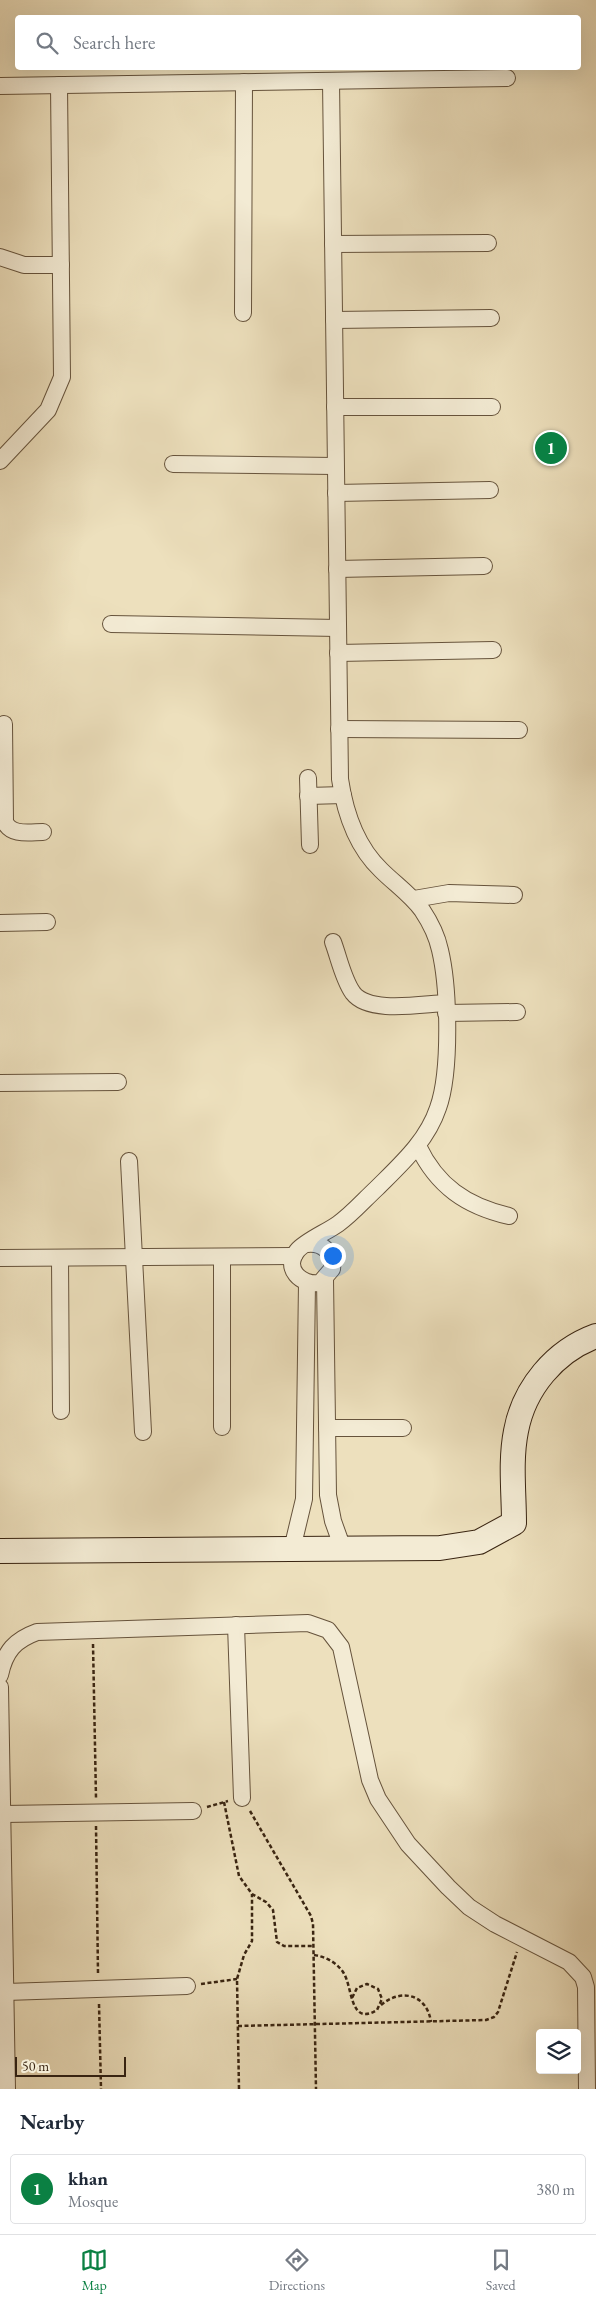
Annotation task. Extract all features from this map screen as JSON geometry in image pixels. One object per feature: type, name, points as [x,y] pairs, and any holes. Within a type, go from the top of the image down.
[{"type":"street","points":[[0,86],[507,78]]},
{"type":"street","points":[[331,81],[339,729],[343,795],[353,829],[369,857],[414,899],[430,923],[438,943],[443,964],[446,1008],[446,1059],[443,1093],[432,1122],[418,1146],[347,1217],[302,1247],[294,1256],[294,1273],[308,1283],[320,1283],[325,1279],[332,1270],[338,1240],[347,1217]]},
{"type":"street","points":[[243,314],[244,82]]},
{"type":"street","points":[[0,460],[41,420],[59,388],[63,364],[59,85]]},
{"type":"street","points":[[333,244],[488,243]]},
{"type":"street","points":[[0,257],[24,265],[61,265]]},
{"type":"street","points":[[334,320],[491,318]]},
{"type":"street","points":[[335,407],[492,407]]},
{"type":"street","points":[[174,464],[336,466]]},
{"type":"street","points":[[336,493],[490,490]]},
{"type":"street","points":[[337,569],[484,566]]},
{"type":"street","points":[[111,624],[338,628]]},
{"type":"street","points":[[338,653],[493,650]]},
{"type":"street","points":[[4,724],[2,768],[6,826],[16,832],[43,832]]},
{"type":"street","points":[[339,729],[518,730]]},
{"type":"street","points":[[308,778],[310,845]]},
{"type":"street","points":[[308,796],[343,795]]},
{"type":"street","points":[[414,899],[449,893],[514,896]]},
{"type":"street","points":[[0,923],[47,922]]},
{"type":"street","points":[[333,942],[349,986],[364,1002],[378,1006],[517,1012]]},
{"type":"street","points":[[0,1083],[118,1082]]},
{"type":"street","points":[[418,1146],[433,1172],[453,1194],[480,1208],[509,1216]]},
{"type":"street","points":[[129,1161],[143,1432]]},
{"type":"street","points":[[307,1244],[319,1245],[324,1248],[332,1257],[333,1263]]},
{"type":"street","points":[[0,1258],[294,1256]]},
{"type":"street","points":[[222,1257],[222,1427]]},
{"type":"street","points":[[60,1258],[60,1411]]},
{"type":"street","points":[[325,1279],[327,1483],[331,1515],[343,1549]]},
{"type":"street","points":[[292,1549],[302,1515],[305,1482],[308,1283]]},
{"type":"street","points":[[0,1551],[453,1548],[485,1540],[514,1523],[514,1448],[516,1431],[527,1398],[547,1369],[560,1357],[574,1346],[596,1336]]},
{"type":"street","points":[[327,1428],[403,1428]]},
{"type":"street","points":[[305,1482],[327,1483]]},
{"type":"street","points":[[0,1674],[10,1648],[22,1638],[37,1632],[308,1623],[328,1630],[336,1638],[344,1657],[366,1768],[378,1799],[408,1844],[469,1907],[522,1939],[569,1962],[583,1977],[586,1987],[587,2089]]},
{"type":"street","points":[[236,1625],[242,1798]]},
{"type":"street","points":[[0,1687],[4,1814],[7,2089]]},
{"type":"street","points":[[4,1814],[193,1811]]},
{"type":"street","points":[[6,1992],[187,1986]]},
{"type":"path","points":[[93,1630],[101,2089]]},
{"type":"path","points":[[193,1811],[242,1798],[311,1916],[314,1946],[316,2089]]},
{"type":"path","points":[[224,1802],[239,1876],[252,1894],[266,1902],[273,1910],[277,1942],[284,1946],[314,1946]]},
{"type":"path","points":[[239,2089],[237,1979],[244,1955],[252,1941],[252,1894]]},
{"type":"path","points":[[238,2026],[486,2020],[494,2017],[498,2012],[522,1939]]},
{"type":"path","points":[[314,1955],[324,1957],[338,1966],[348,1981],[356,2009],[360,2013],[372,2013],[380,2005],[395,1996],[412,1996],[426,2005],[431,2022]]},
{"type":"path","points":[[187,1986],[237,1979]]},
{"type":"path","points":[[352,1998],[353,1992],[362,1985],[373,1985],[381,1994],[380,2005]]},
{"type":"place","name":"khan","points":[[551,448]]}]
